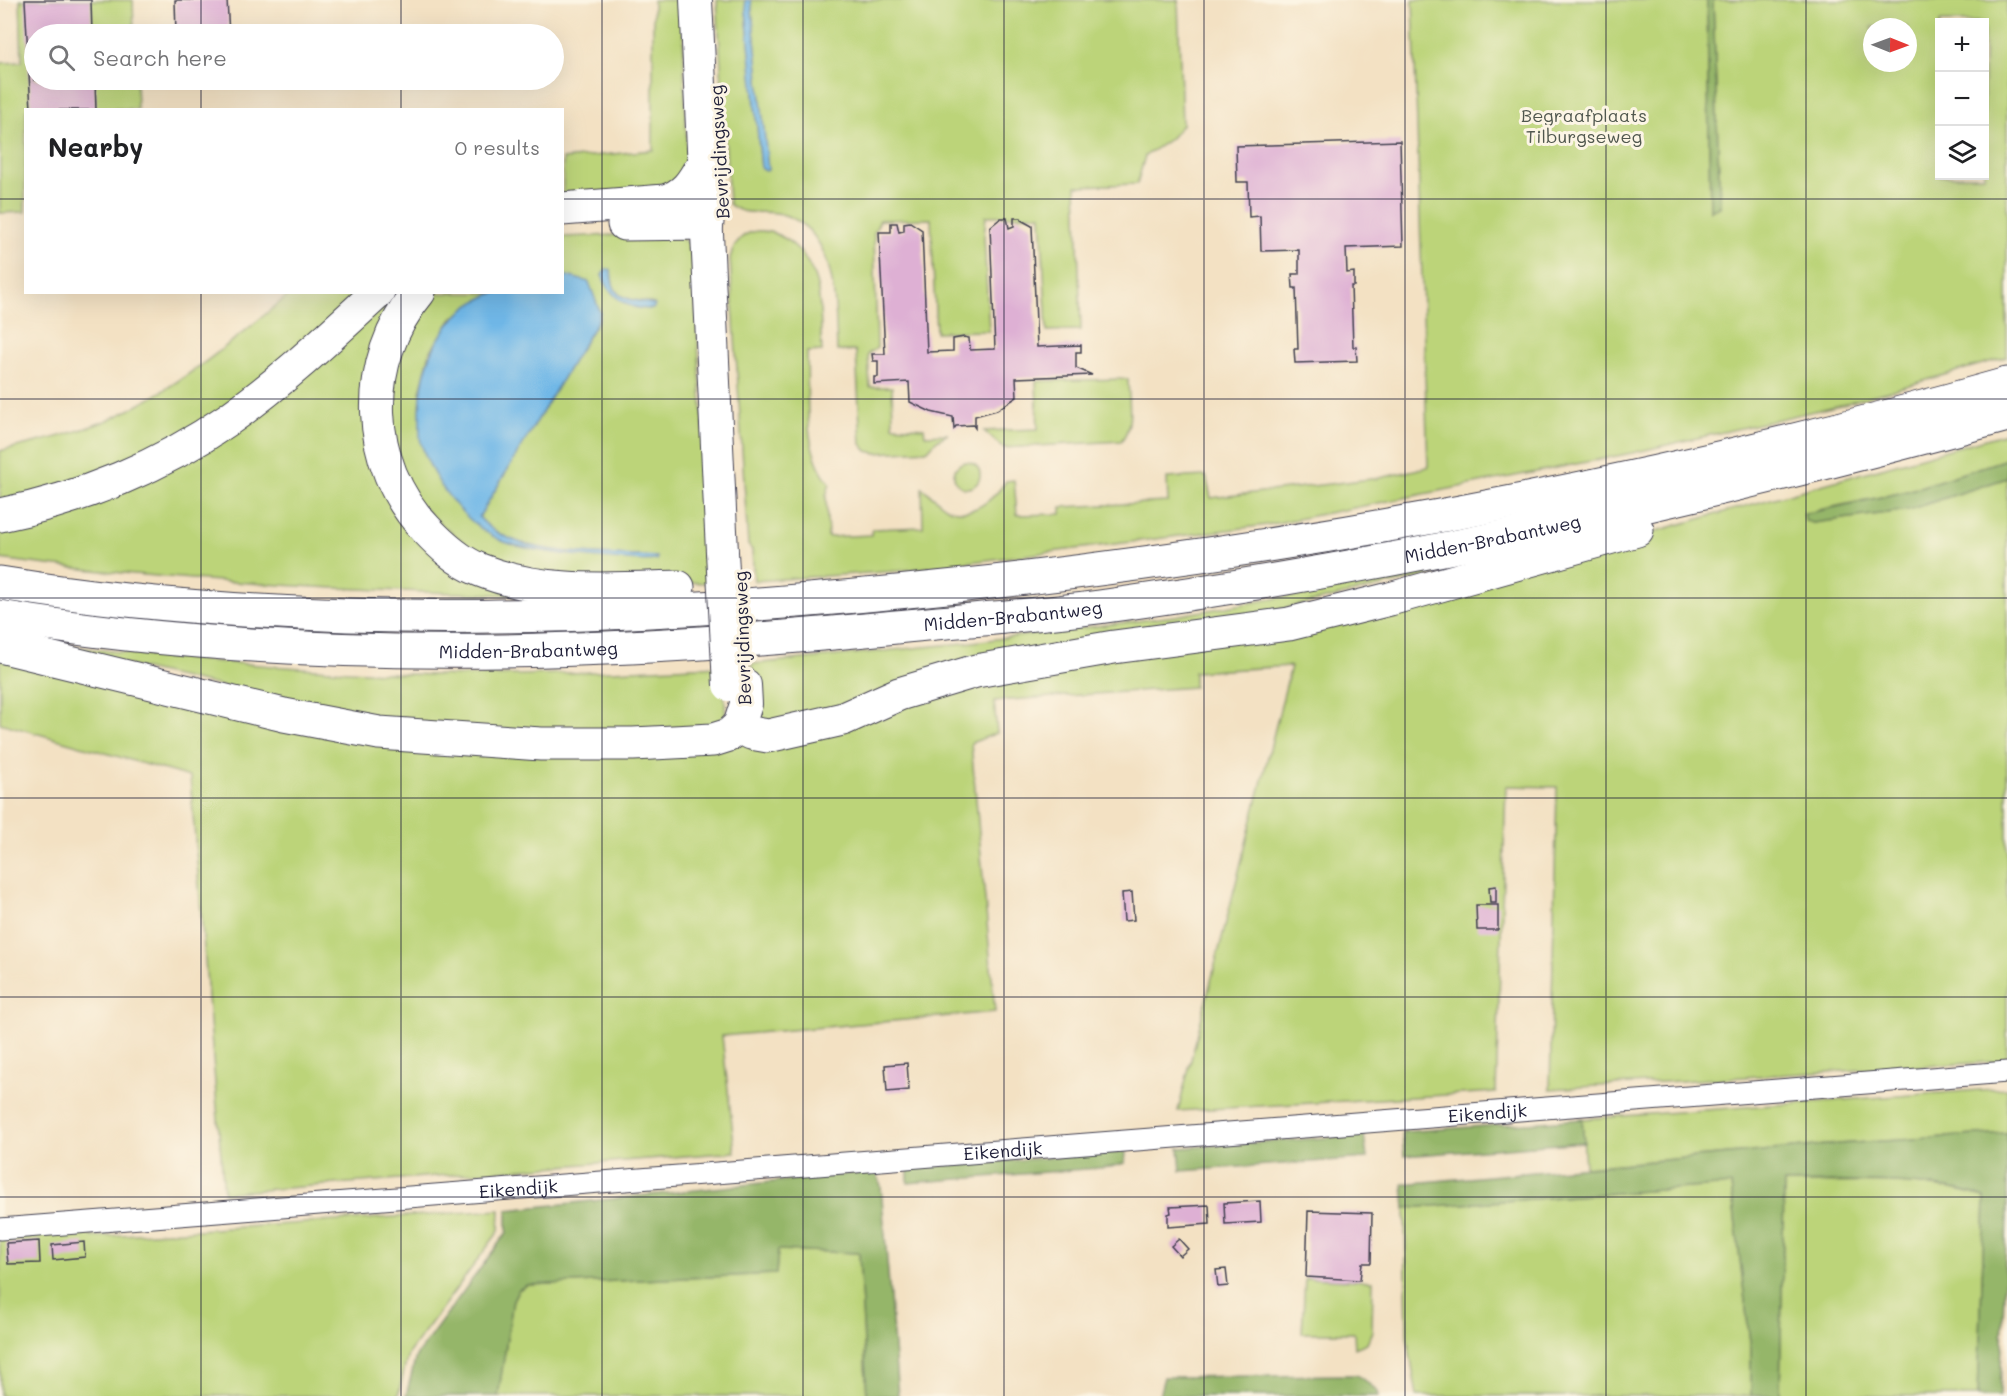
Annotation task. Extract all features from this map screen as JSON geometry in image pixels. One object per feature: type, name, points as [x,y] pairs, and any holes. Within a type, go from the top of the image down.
[{"type":"highway","points":[[564,209],[671,199],[687,192],[704,162]]},
{"type":"highway","points":[[564,230],[616,224],[706,223]]},
{"type":"highway","points":[[0,515],[76,494],[134,473],[196,441],[279,381],[376,294]]},
{"type":"highway","points":[[418,294],[398,323],[386,349],[378,380],[377,415],[392,482],[411,513],[454,555],[479,569],[534,585],[606,589],[752,585],[813,601]]},
{"type":"highway","name":"Midden-Brabantweg","points":[[0,583],[210,606],[382,616],[537,616],[813,601],[1168,561],[1475,509],[1884,418],[2007,384]]},
{"type":"highway","name":"Midden-Brabantweg","points":[[0,617],[209,641],[379,651],[533,652],[712,644],[1096,607],[1264,581],[1479,543],[1647,507],[1828,464],[2007,415]]},
{"type":"highway","points":[[0,646],[284,715],[379,733],[541,744],[633,744],[713,740],[729,735],[739,726],[751,733],[768,736],[843,719],[899,694],[976,671],[1114,647],[1289,624],[1502,568],[1701,511],[1828,464]]},
{"type":"main road","name":"Bevrijdingsweg","points":[[696,0],[706,223],[731,551]]},
{"type":"main road","name":"Bevrijdingsweg","points":[[712,0],[737,685],[730,705],[739,726]]},
{"type":"street","name":"Eikendijk","points":[[0,1229],[2007,1072]]},
{"type":"green space","points":[[20,0],[133,0],[134,24],[24,24],[24,90],[136,90],[137,108],[24,108],[24,212],[0,213],[0,63],[22,62]]},
{"type":"green space","points":[[653,0],[682,0],[687,156],[682,172],[673,184],[564,200],[564,159],[653,150]]},
{"type":"green space","points":[[717,0],[745,0],[761,168],[766,171],[768,170],[751,0],[1178,0],[1182,125],[1170,139],[1145,156],[1137,184],[1076,186],[1081,330],[1047,331],[1041,215],[986,216],[984,237],[989,331],[936,332],[931,219],[880,220],[874,233],[877,348],[868,354],[870,387],[892,387],[893,426],[924,428],[925,435],[948,434],[937,440],[928,450],[875,453],[867,451],[861,444],[856,351],[837,351],[833,289],[822,249],[812,233],[797,221],[777,213],[740,210],[729,204]]},
{"type":"green space","name":"Begraafplaats Tilburgseweg","points":[[1413,0],[1707,0],[1710,210],[1720,207],[1713,0],[2007,0],[2007,357],[1840,405],[1632,453],[1267,525],[898,571],[754,581],[752,550],[748,545],[730,258],[736,244],[743,236],[758,231],[768,232],[777,234],[795,246],[813,272],[819,299],[822,351],[807,352],[808,421],[814,455],[830,483],[826,496],[828,537],[871,535],[872,529],[923,527],[922,488],[949,509],[966,511],[982,505],[1006,481],[1014,480],[1017,515],[1061,514],[1061,507],[1168,502],[1167,478],[1206,476],[1211,498],[1380,478],[1428,467]]},
{"type":"green space","points":[[1707,0],[1713,0],[1720,207],[1710,211]]},
{"type":"green space","points":[[672,233],[692,245],[713,583],[535,579],[484,564],[407,493],[385,401],[394,353],[433,294],[494,294],[453,317],[430,352],[420,392],[463,511],[500,540],[518,546],[550,552],[657,560],[657,557],[587,554],[537,547],[495,531],[479,517],[598,320],[589,282],[564,275],[564,237]],"holes":[[[611,270],[615,289],[624,297],[654,304],[653,308],[636,307],[623,300],[602,276]]]},
{"type":"green space","points":[[290,294],[366,294],[184,439],[0,508],[0,451],[81,430],[127,411],[171,386]]},
{"type":"green space","points":[[386,294],[411,294],[395,316],[384,483],[538,596],[201,580],[0,559],[0,522],[118,486]]},
{"type":"green space","points":[[1128,379],[1129,420],[1121,441],[1003,448],[984,431],[1038,429],[1036,381]]},
{"type":"green space","points":[[2007,433],[2007,459],[1904,492],[1819,510],[1813,523],[1908,510],[2007,478],[2007,1061],[1550,1089],[1557,787],[1506,786],[1496,1092],[1178,1111],[1291,666],[1194,672],[1194,687],[994,701],[997,733],[971,743],[995,1012],[722,1036],[735,1152],[224,1193],[190,777],[0,723],[0,651],[261,715],[593,750],[912,697],[1549,561]]},
{"type":"green space","points":[[2007,459],[2007,478],[1908,510],[1813,523],[1805,521],[1804,514],[1904,492]]},
{"type":"green space","points":[[967,462],[976,466],[980,475],[976,484],[967,488],[958,484],[954,475],[958,466]]},
{"type":"green space","points":[[1516,556],[764,726],[753,714],[752,664],[965,643],[1175,616]]},
{"type":"green space","points":[[9,639],[221,662],[433,675],[542,674],[723,666],[726,722],[719,729],[429,732]]},
{"type":"green space","points":[[2007,1088],[2007,1133],[1838,1144],[1585,1167],[1582,1119]]},
{"type":"green space","points":[[1582,1119],[1584,1142],[1404,1156],[1402,1132]]},
{"type":"green space","points":[[2007,1133],[2007,1216],[2000,1396],[1978,1396],[1985,1198],[1941,1187],[1915,1184],[1784,1183],[1780,1396],[1751,1396],[1751,1350],[1731,1185],[1405,1208],[1403,1184],[1838,1144]]},
{"type":"green space","points":[[1364,1135],[1367,1158],[1181,1171],[1179,1148]]},
{"type":"green space","points":[[1126,1152],[1125,1163],[1111,1167],[908,1183],[908,1168]]},
{"type":"green space","points":[[876,1171],[881,1186],[898,1396],[867,1396],[859,1253],[778,1250],[776,1274],[527,1285],[518,1290],[513,1300],[498,1396],[406,1396],[416,1356],[507,1232],[507,1210]]},
{"type":"green space","points":[[1784,1183],[1911,1184],[1961,1191],[1985,1198],[1978,1396],[1780,1396]]},
{"type":"green space","points":[[1731,1185],[1751,1350],[1751,1396],[1417,1396],[1407,1336],[1405,1208]]},
{"type":"green space","points":[[500,1210],[499,1231],[408,1354],[398,1396],[0,1396],[0,1237],[91,1232],[92,1237]]},
{"type":"green space","points":[[778,1250],[859,1253],[867,1396],[498,1396],[513,1300],[518,1290],[527,1285],[776,1274]]},
{"type":"green space","points":[[1305,1278],[1373,1281],[1372,1331],[1367,1343],[1355,1348],[1354,1333],[1302,1333]]},
{"type":"green space","points":[[1357,1375],[1378,1391],[1379,1396],[1159,1396],[1164,1377]]},
{"type":"water","points":[[745,0],[751,0],[768,170],[766,171],[761,168]]},
{"type":"water","points":[[606,269],[611,270],[612,281],[619,294],[624,298],[655,305],[653,309],[628,305],[616,297],[610,291],[602,275]]},
{"type":"water","points":[[564,275],[589,282],[600,312],[598,320],[479,517],[494,531],[537,547],[587,554],[657,557],[657,560],[577,556],[530,549],[500,540],[474,523],[441,486],[421,443],[420,416],[424,377],[429,359],[447,326],[476,302],[492,294],[564,294]]},
{"type":"building","points":[[25,0],[91,0],[92,24],[26,24]]},
{"type":"building","points":[[175,0],[227,0],[228,24],[176,24]]},
{"type":"building","points":[[30,90],[95,90],[96,108],[31,108]]},
{"type":"building","points":[[1400,141],[1403,246],[1346,248],[1347,273],[1354,272],[1354,286],[1351,286],[1353,347],[1356,347],[1357,361],[1295,363],[1294,349],[1298,349],[1296,288],[1293,288],[1292,274],[1299,274],[1299,250],[1261,251],[1260,216],[1249,217],[1248,182],[1237,182],[1236,146]]},
{"type":"building","points":[[1001,218],[1007,218],[1009,228],[1014,226],[1014,218],[1021,218],[1032,226],[1037,347],[1081,345],[1081,352],[1076,352],[1076,368],[1092,375],[1016,378],[1017,397],[997,410],[975,416],[975,428],[973,425],[956,426],[954,429],[953,417],[931,412],[910,402],[909,382],[874,384],[874,377],[878,377],[878,361],[873,361],[872,354],[885,354],[879,232],[891,232],[891,223],[897,223],[899,232],[904,231],[904,223],[910,222],[922,230],[927,352],[953,351],[953,339],[964,337],[969,338],[970,350],[995,349],[990,227]]},
{"type":"building","points":[[1496,886],[1496,903],[1490,903],[1489,887]]},
{"type":"building","points":[[1132,892],[1134,920],[1124,921],[1122,893]]},
{"type":"building","points":[[1476,905],[1498,905],[1498,930],[1477,930]]},
{"type":"building","points":[[907,1063],[909,1090],[887,1092],[885,1065]]},
{"type":"building","points":[[1260,1201],[1261,1222],[1225,1224],[1224,1203]]},
{"type":"building","points":[[1209,1205],[1210,1224],[1168,1227],[1170,1207]]},
{"type":"building","points":[[1308,1211],[1372,1213],[1371,1263],[1362,1263],[1360,1280],[1306,1277]]},
{"type":"building","points":[[1179,1239],[1188,1249],[1180,1256],[1171,1246]]},
{"type":"building","points":[[39,1241],[40,1263],[8,1264],[6,1243]]},
{"type":"building","points":[[84,1242],[85,1257],[53,1260],[52,1245]]},
{"type":"building","points":[[1226,1269],[1228,1286],[1218,1287],[1216,1270]]}]
